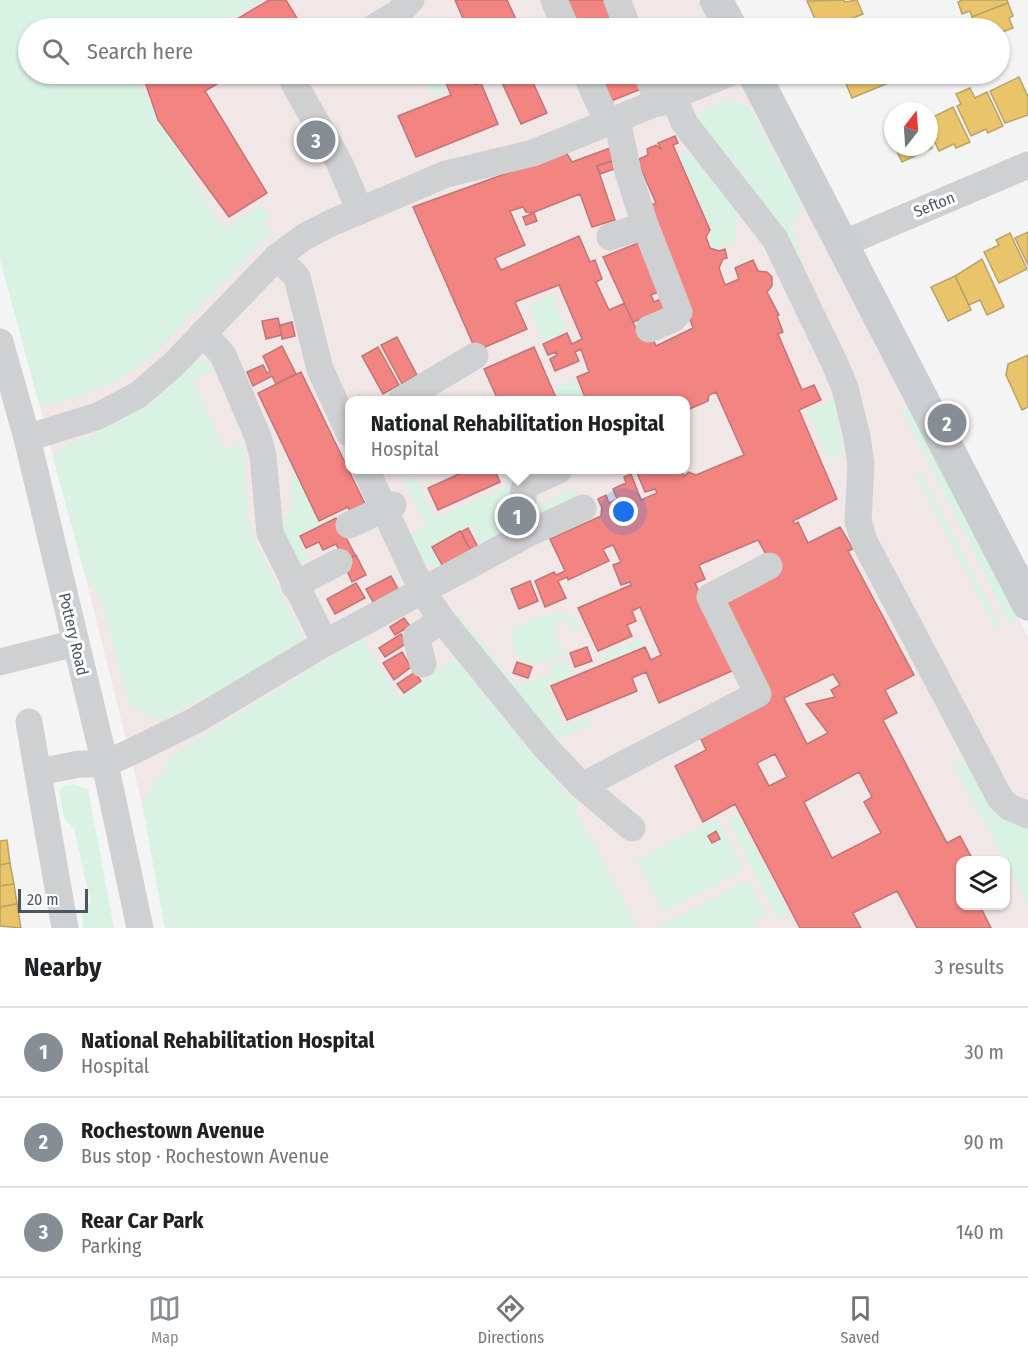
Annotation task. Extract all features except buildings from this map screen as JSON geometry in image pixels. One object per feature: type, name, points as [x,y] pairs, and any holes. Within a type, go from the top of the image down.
[{"type":"main road","points":[[716,0],[726,18]]},
{"type":"main road","points":[[759,84],[840,245],[1028,604]]},
{"type":"street","points":[[390,18],[411,0]]},
{"type":"street","points":[[554,0],[562,18]]},
{"type":"street","points":[[616,0],[624,18]]},
{"type":"street","points":[[294,84],[339,162],[360,211]]},
{"type":"street","points":[[592,84],[613,122],[645,225],[679,312],[673,319],[649,329]]},
{"type":"street","points":[[654,84],[775,238],[845,388],[855,427],[861,465],[858,521],[864,541],[956,723],[1000,798],[1009,807],[1028,815]]},
{"type":"street","points":[[27,438],[98,416],[138,395],[173,365],[278,257],[304,237],[446,174],[533,153],[704,84]]},
{"type":"street","name":"Sefton","points":[[840,245],[1028,165]]},
{"type":"street","points":[[610,237],[645,225]]},
{"type":"street","points":[[278,257],[297,277],[320,369],[345,422]]},
{"type":"street","points":[[203,333],[223,355],[241,410],[261,446],[270,489],[270,533],[325,643]]},
{"type":"street","name":"Pottery Road","points":[[0,342],[27,438],[105,764],[140,928]]},
{"type":"street","points":[[407,396],[475,356]]},
{"type":"street","points":[[368,474],[389,507],[423,592],[441,620],[561,766],[632,828]]},
{"type":"street","points":[[522,536],[521,496],[526,485],[550,474]]},
{"type":"street","points":[[349,525],[389,507]]},
{"type":"street","points":[[39,772],[79,764],[105,764],[196,720],[325,643],[423,592],[522,536],[583,508]]},
{"type":"street","points":[[294,585],[339,562]]},
{"type":"street","points":[[582,786],[758,694],[710,597],[769,566]]},
{"type":"street","points":[[423,664],[416,637],[441,620]]},
{"type":"street","points":[[0,662],[76,643]]},
{"type":"street","points":[[29,722],[65,928]]},
{"type":"shaded area","points":[[0,0],[698,0],[708,18],[18,18],[18,84],[741,84],[1028,637],[1028,928],[165,928],[142,803],[85,575],[0,259]]},
{"type":"green space","points":[[0,0],[262,0],[230,18],[18,18],[18,84],[139,84],[223,229],[262,205],[270,218],[263,223],[271,233],[150,358],[101,388],[47,406],[39,403],[0,259]]},
{"type":"green space","points":[[427,84],[442,84],[445,91],[433,95]]},
{"type":"green space","points":[[728,99],[749,106],[802,204],[799,215],[792,223],[806,277],[700,123],[701,110]]},
{"type":"green space","points":[[687,150],[739,212],[734,242],[720,249],[712,247],[708,238],[712,229],[679,155]]},
{"type":"green space","points":[[552,295],[567,330],[543,341],[528,306]]},
{"type":"green space","points":[[196,361],[209,363],[215,369],[194,381],[224,450],[244,443],[248,516],[254,537],[306,645],[158,722],[129,705],[101,600],[85,575],[53,457],[67,445],[97,434],[96,427],[186,363]]},
{"type":"green space","points":[[574,379],[582,396],[558,396],[555,388]]},
{"type":"green space","points":[[834,401],[844,455],[829,459],[808,410]]},
{"type":"green space","points":[[913,403],[1024,615],[1009,623],[899,406],[904,409]]},
{"type":"green space","points":[[920,471],[1001,626],[996,630],[915,474]]},
{"type":"green space","points":[[295,473],[320,525],[298,535],[309,561],[299,562],[280,524],[292,509],[291,475]]},
{"type":"green space","points":[[405,474],[409,482],[416,478],[435,518],[509,486],[504,474],[513,474],[518,480],[515,526],[483,547],[471,524],[431,546],[445,568],[423,563],[409,536],[426,526],[401,476]]},
{"type":"green space","points":[[573,489],[578,499],[538,521],[535,514],[537,507]]},
{"type":"green space","points":[[563,612],[570,619],[575,616],[580,630],[573,632],[565,620],[556,622],[553,626],[557,643],[568,654],[537,663],[529,663],[517,656],[511,643],[513,629],[531,619]]},
{"type":"green space","points":[[461,616],[518,686],[547,675],[551,685],[548,687],[564,726],[587,717],[591,726],[552,741],[455,621]]},
{"type":"green space","points":[[362,638],[399,698],[455,659],[569,797],[572,796],[580,805],[576,809],[637,928],[165,928],[142,803],[173,755]]},
{"type":"green space","points":[[641,639],[644,645],[604,663],[601,655]]},
{"type":"green space","points":[[566,660],[573,676],[552,684],[548,674],[550,667]]},
{"type":"green space","points":[[962,759],[973,763],[1028,823],[1028,905],[1010,871],[1010,856],[1002,856],[953,765]]},
{"type":"green space","points":[[74,784],[88,789],[114,928],[83,928],[82,911],[91,903],[74,829],[64,818],[59,792],[64,785]]},
{"type":"green space","points":[[738,814],[790,915],[779,921],[727,820]]},
{"type":"green space","points":[[716,818],[744,870],[663,912],[636,861]]},
{"type":"green space","points":[[748,880],[766,915],[753,922],[757,928],[655,928]]},
{"type":"place","name":"Rear Car Park","points":[[316,140]]},
{"type":"place","name":"Rochestown Avenue","points":[[947,423]]},
{"type":"place","name":"National Rehabilitation Hospital","points":[[517,516]]}]
